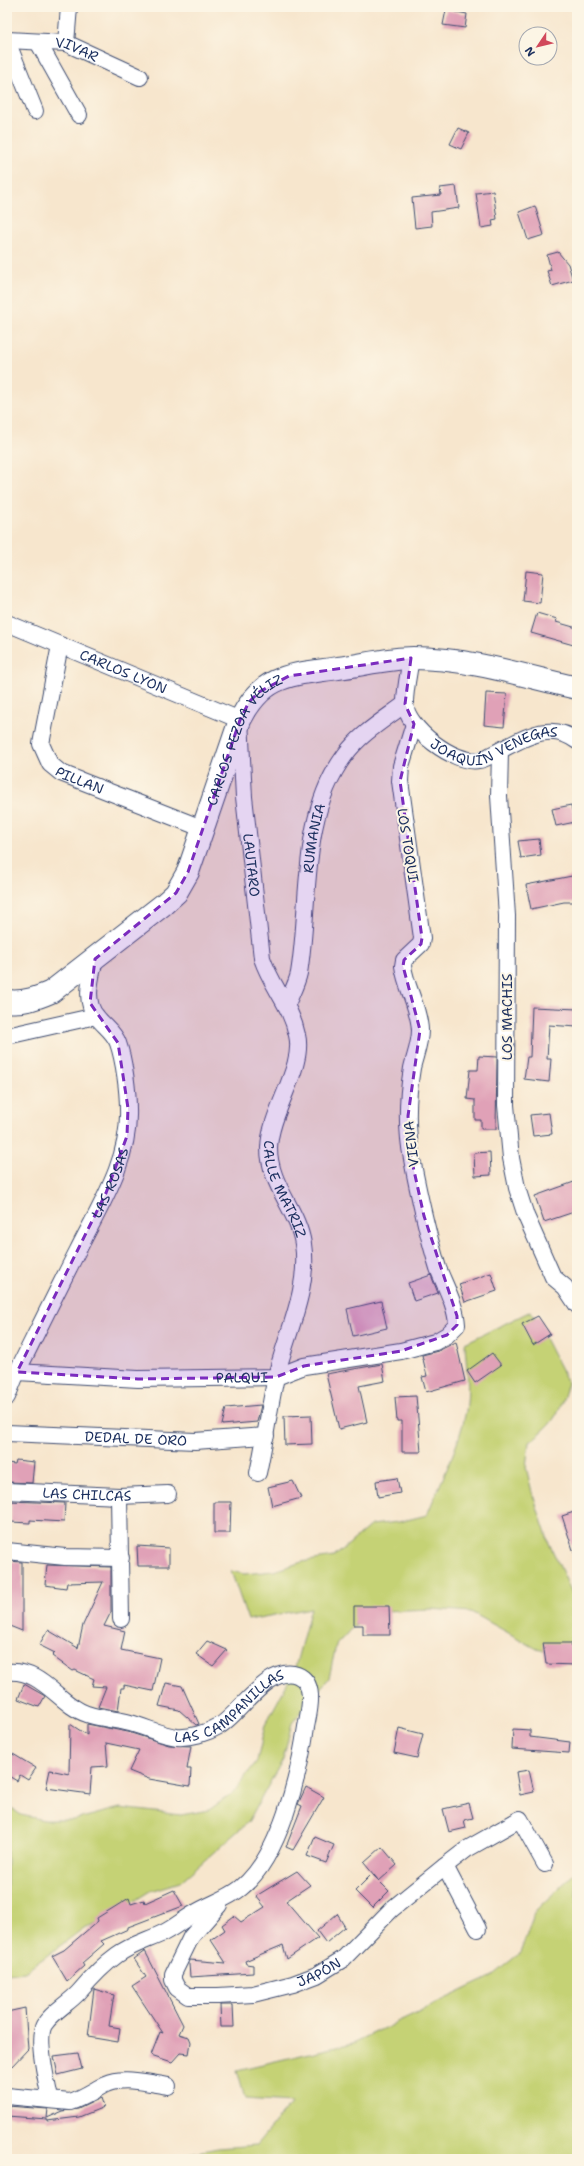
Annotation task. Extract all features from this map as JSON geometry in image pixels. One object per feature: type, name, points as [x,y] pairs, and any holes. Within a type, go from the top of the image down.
[{"type":"main road","name":"CARLOS PEZOA VÉLIZ","points":[[7,1001],[16,1002],[35,999],[51,992],[95,959],[176,893],[188,872],[204,829],[240,720],[249,702],[268,684],[289,676],[411,658],[464,662],[577,688]]},
{"type":"street","points":[[66,43],[69,7]]},
{"type":"street","points":[[7,40],[35,111]]},
{"type":"street","name":"VIVAR","points":[[7,40],[66,43],[140,78]]},
{"type":"street","points":[[38,42],[79,115]]},
{"type":"street","name":"CARLOS LYON","points":[[7,623],[240,720]]},
{"type":"street","name":"PILLAN","points":[[60,645],[41,744],[50,764],[61,773],[204,829]]},
{"type":"street","points":[[405,704],[411,658]]},
{"type":"street","name":"JOAQUÍN VENEGAS","points":[[405,704],[408,716],[432,742],[453,756],[464,760],[479,760],[540,732],[556,731],[568,734],[577,741]]},
{"type":"street","name":"RUMANIA","points":[[287,1004],[299,974],[310,858],[318,815],[327,786],[345,755],[367,733],[405,704]]},
{"type":"street","name":"LAUTARO","points":[[240,720],[244,797],[262,958],[268,977],[287,1004]]},
{"type":"street","name":"LOS TOQUI","points":[[404,960],[421,944],[422,938],[400,781],[401,766],[414,724]]},
{"type":"street","name":"LOS MACHIS","points":[[500,751],[499,796],[507,916],[506,1105],[511,1158],[526,1216],[553,1277],[565,1287],[577,1305]]},
{"type":"street","name":"LAS ROSAS","points":[[7,1397],[17,1372],[106,1192],[122,1156],[127,1136],[128,1108],[118,1043],[111,1031],[96,1016],[90,1003],[89,991],[95,959]]},
{"type":"street","name":"VIENA","points":[[404,960],[404,973],[417,1011],[420,1030],[418,1047],[413,1066],[408,1116],[411,1157],[424,1216],[438,1268],[457,1316],[457,1325]]},
{"type":"street","name":"CALLE MATRIZ","points":[[276,1377],[302,1284],[304,1263],[303,1244],[270,1166],[269,1147],[272,1127],[299,1052],[298,1035],[287,1004]]},
{"type":"street","points":[[7,1036],[96,1016]]},
{"type":"street","name":"PALQUI","points":[[17,1372],[138,1380],[276,1377],[304,1366],[401,1351],[435,1342],[447,1335],[457,1325]]},
{"type":"street","points":[[258,1473],[276,1377]]},
{"type":"street","name":"DEDAL DE ORO","points":[[7,1433],[195,1441],[266,1436]]},
{"type":"street","name":"LAS CHILCAS","points":[[7,1491],[119,1496],[168,1494]]},
{"type":"street","points":[[119,1496],[121,1558],[120,1619]]},
{"type":"street","points":[[7,1551],[64,1557],[121,1558]]},
{"type":"street","name":"LAS CAMPANILLAS","points":[[7,1672],[13,1671],[30,1676],[47,1685],[76,1709],[86,1714],[131,1723],[153,1732],[178,1737],[190,1737],[220,1726],[266,1683],[286,1674],[296,1675],[305,1680],[309,1687],[310,1698],[301,1757],[275,1844],[260,1869],[242,1887],[224,1899],[196,1912],[164,1932],[117,1955],[52,2015],[42,2028],[42,2048],[50,2100]]},
{"type":"street","name":"JAPÓN","points":[[224,1899],[191,1937],[175,1969],[173,1980],[178,1988],[188,1996],[253,1994],[293,1984],[316,1975],[343,1959],[392,1909],[467,1849],[506,1829],[520,1819],[545,1864]]},
{"type":"street","points":[[445,1866],[478,1929]]},
{"type":"street","points":[[7,2096],[70,2102],[79,2100],[108,2083],[123,2080],[168,2086]]},
{"type":"highlighted area","points":[[411,658],[405,704],[414,724],[400,781],[422,938],[421,944],[404,960],[403,966],[420,1030],[408,1116],[411,1157],[424,1216],[457,1316],[457,1325],[447,1335],[401,1351],[304,1366],[276,1377],[138,1379],[17,1372],[106,1193],[127,1136],[128,1108],[118,1043],[90,1003],[95,959],[176,893],[188,872],[240,720],[249,702],[259,692],[289,676]]},
{"type":"green space","points":[[531,1311],[568,1383],[562,1403],[555,1417],[545,1429],[529,1442],[526,1467],[532,1492],[549,1543],[577,1604],[577,1660],[537,1649],[471,1612],[431,1609],[384,1611],[353,1627],[336,1645],[329,1678],[292,1723],[283,1759],[248,1822],[180,1882],[150,1891],[104,1920],[84,1928],[25,1972],[7,1974],[7,1805],[21,1815],[44,1820],[74,1820],[120,1808],[181,1815],[209,1810],[233,1793],[257,1761],[265,1725],[294,1671],[311,1608],[248,1620],[231,1571],[244,1574],[274,1571],[302,1562],[334,1557],[371,1525],[399,1522],[427,1515],[459,1438],[466,1411],[468,1386],[465,1343]]},
{"type":"green space","points":[[577,1871],[577,2159],[160,2159],[218,2148],[256,2145],[292,2102],[245,2099],[237,2070],[353,2043],[489,1978],[520,1953],[536,1910]]},
{"type":"building","points":[[446,10],[467,14],[465,28],[443,25]]},
{"type":"building","points":[[458,128],[469,133],[461,149],[450,144]]},
{"type":"building","points":[[456,186],[459,208],[431,212],[432,226],[415,228],[412,198],[441,195],[440,188]]},
{"type":"building","points":[[493,191],[497,219],[492,220],[493,226],[481,228],[476,193]]},
{"type":"building","points":[[535,206],[544,235],[528,240],[519,212]]},
{"type":"building","points":[[558,252],[568,264],[573,280],[552,286],[547,271],[551,270],[547,255]]},
{"type":"building","points":[[526,571],[543,573],[540,603],[523,601]]},
{"type":"building","points":[[537,613],[557,619],[556,622],[577,628],[577,646],[531,633]]},
{"type":"building","points":[[486,693],[507,694],[504,727],[484,725]]},
{"type":"building","points":[[571,805],[575,822],[556,826],[552,809]]},
{"type":"building","points":[[539,839],[541,855],[521,858],[518,841]]},
{"type":"building","points":[[577,875],[577,902],[564,902],[531,909],[526,885]]},
{"type":"building","points":[[532,1007],[577,1009],[577,1027],[549,1025],[547,1059],[551,1059],[549,1082],[524,1079],[527,1057],[530,1057]]},
{"type":"building","points":[[479,1056],[497,1057],[496,1129],[481,1129],[481,1120],[475,1120],[475,1100],[467,1099],[470,1070],[478,1070]]},
{"type":"building","points":[[549,1113],[552,1134],[533,1136],[530,1115]]},
{"type":"building","points":[[490,1152],[491,1175],[475,1176],[474,1153]]},
{"type":"building","points":[[574,1182],[577,1191],[577,1211],[544,1222],[535,1196]]},
{"type":"building","points":[[491,1273],[497,1291],[465,1302],[459,1284]]},
{"type":"building","points":[[431,1275],[438,1293],[414,1301],[408,1283]]},
{"type":"building","points":[[381,1301],[387,1328],[353,1336],[347,1309]]},
{"type":"building","points":[[538,1316],[550,1334],[533,1345],[522,1324]]},
{"type":"building","points":[[456,1342],[465,1381],[426,1392],[422,1377],[427,1376],[422,1355],[438,1351]]},
{"type":"building","points":[[492,1353],[501,1365],[475,1383],[467,1371]]},
{"type":"building","points":[[382,1364],[385,1381],[359,1386],[367,1422],[339,1429],[326,1374]]},
{"type":"building","points":[[416,1396],[421,1452],[402,1452],[402,1421],[397,1421],[395,1397]]},
{"type":"building","points":[[261,1405],[257,1422],[222,1425],[226,1408]]},
{"type":"building","points":[[311,1415],[312,1444],[285,1445],[284,1416]]},
{"type":"building","points":[[16,1460],[34,1462],[32,1483],[7,1482],[7,1463],[15,1464]]},
{"type":"building","points":[[397,1478],[400,1493],[378,1497],[376,1481]]},
{"type":"building","points":[[293,1481],[301,1498],[272,1506],[268,1487]]},
{"type":"building","points":[[7,1501],[65,1503],[64,1522],[30,1520],[30,1523],[11,1522],[11,1505],[7,1505]]},
{"type":"building","points":[[214,1502],[231,1502],[230,1533],[214,1533]]},
{"type":"building","points":[[577,1511],[577,1553],[574,1553],[562,1516]]},
{"type":"building","points":[[137,1546],[169,1548],[169,1566],[138,1566]]},
{"type":"building","points":[[7,1561],[22,1562],[22,1631],[7,1625]]},
{"type":"building","points":[[47,1565],[111,1567],[111,1612],[104,1626],[125,1631],[121,1650],[160,1658],[153,1691],[124,1685],[124,1688],[121,1688],[118,1711],[98,1707],[106,1687],[92,1686],[94,1679],[75,1670],[73,1671],[52,1656],[55,1653],[39,1645],[48,1630],[78,1648],[83,1625],[103,1582],[67,1583],[66,1588],[45,1585]]},
{"type":"building","points":[[354,1606],[389,1606],[390,1635],[363,1635],[363,1625],[354,1625]]},
{"type":"building","points":[[207,1641],[227,1650],[213,1666],[196,1654]]},
{"type":"building","points":[[543,1643],[571,1643],[575,1665],[546,1664]]},
{"type":"building","points":[[166,1683],[182,1686],[199,1724],[196,1725],[179,1710],[159,1706]]},
{"type":"building","points":[[24,1684],[45,1696],[39,1707],[18,1699]]},
{"type":"building","points":[[70,1724],[87,1735],[87,1724],[128,1732],[169,1745],[191,1746],[187,1769],[191,1769],[190,1786],[149,1779],[129,1771],[139,1750],[106,1743],[108,1766],[92,1767],[90,1794],[46,1788],[50,1770],[69,1774]]},
{"type":"building","points":[[399,1728],[423,1734],[417,1758],[394,1753]]},
{"type":"building","points":[[513,1729],[530,1730],[530,1737],[570,1742],[569,1753],[512,1749]]},
{"type":"building","points":[[13,1754],[36,1768],[28,1780],[20,1775],[17,1781],[7,1775],[7,1765]]},
{"type":"building","points":[[529,1770],[534,1792],[520,1795],[516,1772]]},
{"type":"building","points":[[306,1787],[324,1797],[293,1850],[286,1847],[302,1806],[298,1804]]},
{"type":"building","points":[[469,1803],[473,1818],[464,1820],[466,1828],[449,1832],[443,1809]]},
{"type":"building","points":[[315,1837],[334,1845],[326,1863],[307,1856]]},
{"type":"building","points":[[382,1847],[397,1865],[379,1881],[364,1863]]},
{"type":"building","points":[[297,1871],[310,1885],[286,1901],[318,1938],[287,1959],[283,1945],[245,1961],[246,1964],[253,1965],[253,1973],[190,1977],[190,1960],[226,1963],[211,1940],[225,1930],[222,1925],[234,1916],[241,1922],[265,1907],[256,1896]]},
{"type":"building","points":[[372,1874],[389,1891],[372,1908],[355,1891]]},
{"type":"building","points":[[174,1890],[183,1906],[128,1927],[128,1929],[101,1941],[104,1944],[82,1963],[84,1966],[67,1981],[52,1956],[64,1950],[98,1921],[97,1918],[129,1898],[131,1904],[144,1900],[145,1903]]},
{"type":"building","points":[[337,1914],[345,1927],[326,1943],[317,1931]]},
{"type":"building","points":[[145,1951],[183,2025],[179,2034],[189,2037],[191,2042],[189,2054],[180,2053],[172,2062],[151,2055],[160,2032],[163,2033],[132,1986],[146,1977],[134,1959]]},
{"type":"building","points":[[94,1989],[114,1995],[109,2026],[120,2028],[118,2042],[88,2037]]},
{"type":"building","points":[[220,2005],[233,2005],[234,2027],[221,2027]]},
{"type":"building","points":[[25,2008],[28,2049],[11,2067],[7,2033],[7,2012]]},
{"type":"building","points":[[78,2053],[82,2069],[58,2075],[54,2056]]},
{"type":"building","points":[[101,2098],[104,2107],[79,2117],[47,2121],[47,2119],[7,2116],[7,2106],[48,2109],[47,2118],[63,2111],[78,2109]]}]
